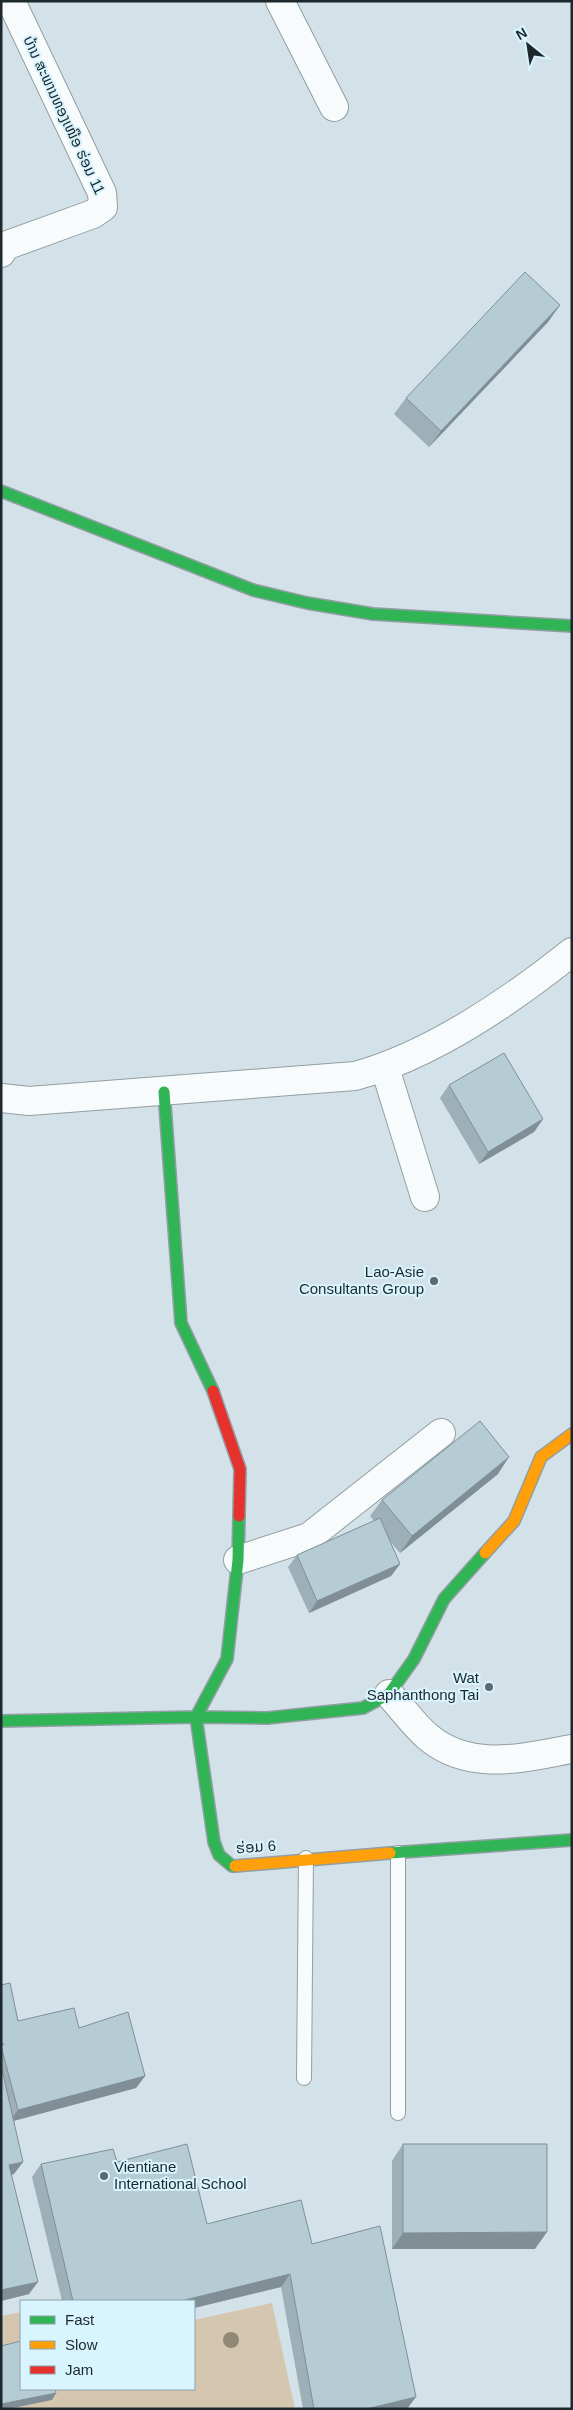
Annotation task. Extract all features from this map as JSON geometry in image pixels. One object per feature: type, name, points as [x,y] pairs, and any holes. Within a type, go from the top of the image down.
[{"type":"street","name":"ບ້ານ ສະພານທອງເໜືອ ຮ່ອມ 11","points":[[1,254],[5,246],[93,214],[103,207],[102,193],[12,1]]},
{"type":"street","points":[[280,1],[334,107]]},
{"type":"street","points":[[1,491],[262,592],[307,603],[373,614],[572,626]]},
{"type":"street","points":[[1,1098],[30,1102],[355,1076],[385,1068],[426,1048],[492,1009],[572,952]]},
{"type":"street","points":[[385,1068],[425,1198]]},
{"type":"street","points":[[164,1092],[181,1323],[214,1392],[240,1469],[238,1560],[227,1659],[196,1717]]},
{"type":"street","points":[[238,1560],[309,1537],[441,1433]]},
{"type":"street","points":[[1,1721],[196,1717],[267,1718],[364,1708],[389,1694],[414,1658],[444,1599],[514,1521],[542,1457],[572,1434]]},
{"type":"street","points":[[389,1694],[428,1737],[458,1755],[482,1761],[517,1759],[571,1749]]},
{"type":"street","name":"ຮ່ອມ 6","points":[[196,1717],[214,1842],[219,1855],[232,1866],[306,1858],[572,1840]]},
{"type":"lane","points":[[398,1853],[398,2113]]},
{"type":"lane","points":[[304,2078],[306,1858]]},
{"type":"shaded area","points":[[272,2303],[295,2409],[1,2409],[1,2316],[20,2312],[20,2390],[195,2390],[195,2320]]},
{"type":"building","points":[[525,272],[560,305],[441,431],[406,398]]},
{"type":"building","points":[[504,1053],[543,1119],[488,1152],[449,1085]]},
{"type":"building","points":[[480,1421],[509,1457],[412,1536],[382,1500]]},
{"type":"building","points":[[380,1518],[400,1564],[317,1601],[297,1555]]},
{"type":"building","points":[[10,1983],[18,2021],[74,2008],[79,2028],[128,2012],[145,2076],[18,2110],[1,2046],[4,2044],[1,2045],[1,1985]]},
{"type":"building","points":[[1,2065],[23,2162],[9,2165],[38,2282],[1,2290]]},
{"type":"building","points":[[187,2144],[207,2224],[301,2200],[312,2244],[380,2226],[416,2397],[366,2409],[314,2409],[290,2274],[185,2300],[73,2300],[41,2164],[113,2149],[117,2162]]},
{"type":"building","points":[[403,2144],[547,2144],[547,2232],[403,2233]]},
{"type":"building","points":[[20,2341],[20,2390],[55,2390],[56,2393],[1,2404],[1,2346]]},
{"type":"traffic: fast","points":[[1,491],[253,590],[307,603],[373,614],[572,626]]},
{"type":"traffic: fast","points":[[164,1092],[181,1323],[213,1391]]},
{"type":"traffic: fast","points":[[239,1516],[238,1560],[227,1659],[196,1717],[267,1718],[363,1708],[389,1694],[414,1659],[444,1599],[485,1553]]},
{"type":"traffic: fast","points":[[1,1721],[196,1717],[214,1842],[219,1855],[232,1866],[235,1866]]},
{"type":"traffic: fast","points":[[390,1853],[572,1840]]},
{"type":"traffic: slow","points":[[485,1553],[514,1521],[541,1457],[572,1434]]},
{"type":"traffic: slow","points":[[235,1866],[390,1853]]},
{"type":"traffic: jam","points":[[213,1391],[240,1469],[239,1516]]},
{"type":"place","name":"Lao-Asie Consultants Group","points":[[434,1281]]},
{"type":"place","name":"Wat Saphanthong Tai","points":[[489,1687]]},
{"type":"place","name":"Vientiane International School","points":[[104,2176]]}]
